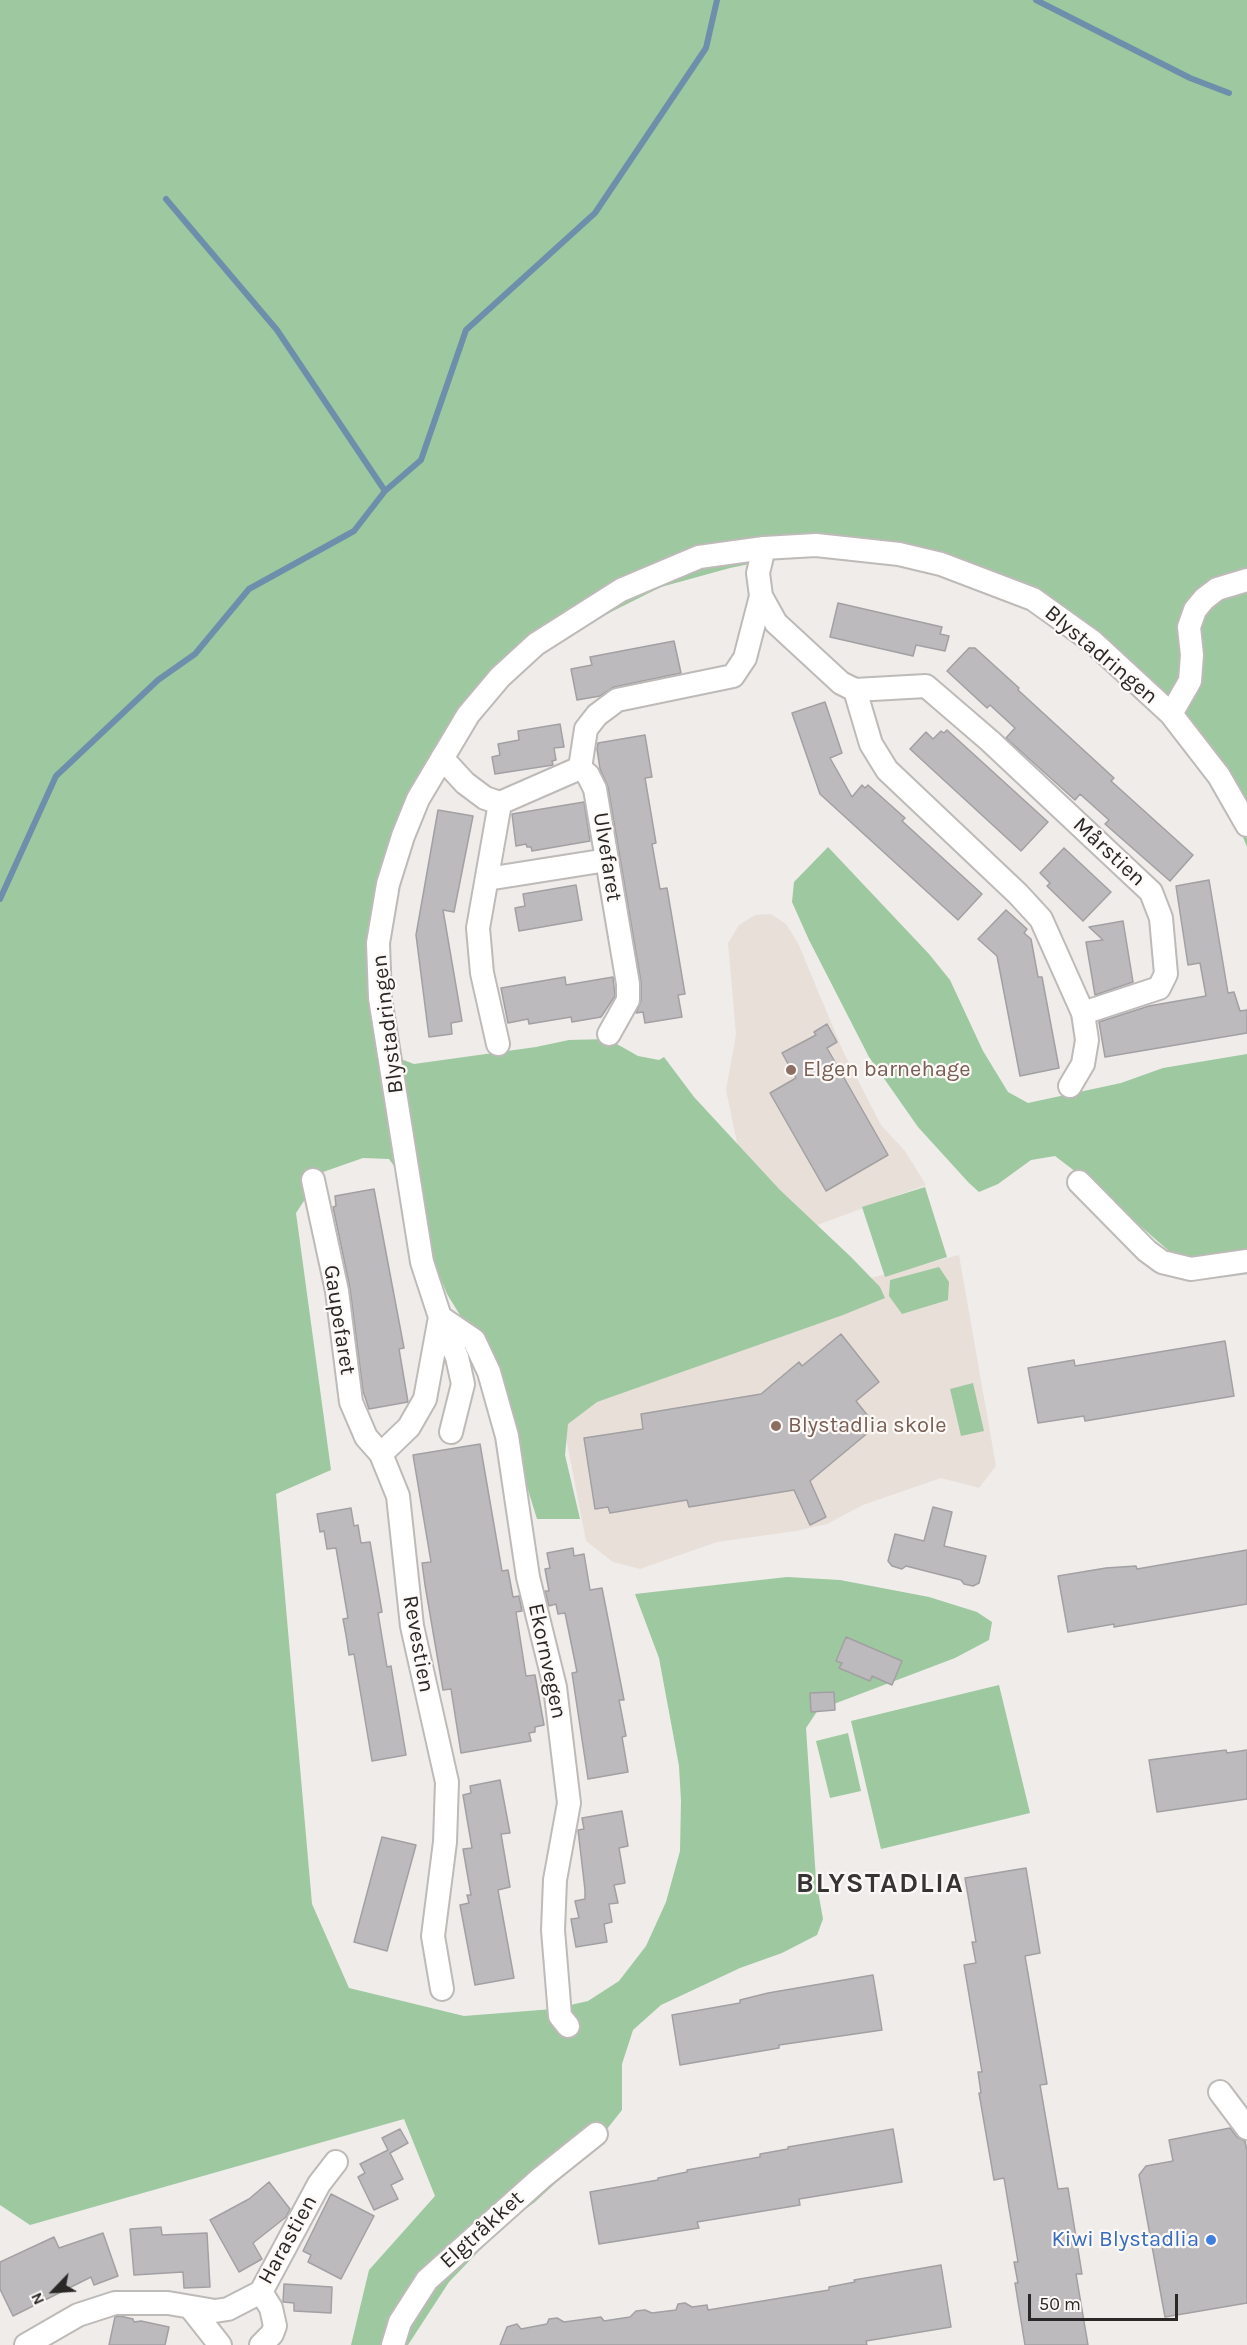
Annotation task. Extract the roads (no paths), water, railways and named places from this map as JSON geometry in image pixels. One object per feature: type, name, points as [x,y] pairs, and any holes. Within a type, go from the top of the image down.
[{"type":"street","name":"Blystadringen","points":[[451,1432],[463,1384],[457,1357],[440,1317],[422,1262],[404,1102],[380,998],[378,943],[388,884],[403,836],[418,799],[468,715],[500,677],[536,644],[621,590],[699,557],[816,545],[899,554],[941,564],[1033,599],[1093,642],[1171,714],[1219,776],[1247,825]]},
{"type":"street","points":[[764,549],[758,573],[761,596],[776,623],[841,683],[855,690],[871,744],[887,770],[1018,894],[1041,920],[1083,1013],[1087,1040],[1083,1064],[1070,1086]]},
{"type":"street","points":[[1171,714],[1190,681],[1192,655],[1189,627],[1195,610],[1217,589],[1247,580]]},
{"type":"street","points":[[442,758],[465,783],[485,798],[500,803],[580,768],[586,729],[597,715],[617,700],[733,676],[745,658],[761,596]]},
{"type":"street","name":"Mårstien","points":[[855,690],[926,686],[990,741],[1151,892],[1161,918],[1167,974],[1159,988],[1083,1013]]},
{"type":"street","name":"Ulvefaret","points":[[580,768],[588,775],[595,789],[628,1000],[609,1034]]},
{"type":"street","points":[[498,1044],[482,973],[478,928],[500,803]]},
{"type":"street","points":[[487,879],[607,860]]},
{"type":"street","name":"Gaupefaret","points":[[313,1179],[337,1291],[351,1402],[366,1437],[381,1454]]},
{"type":"street","points":[[1079,1182],[1147,1251],[1162,1262],[1191,1269],[1247,1261]]},
{"type":"street","points":[[381,1454],[409,1427],[425,1399],[440,1317]]},
{"type":"street","name":"Ekornvegen","points":[[440,1317],[474,1340],[489,1372],[507,1436],[528,1577],[555,1687],[569,1803],[555,1880],[553,1930],[560,2016],[568,2026]]},
{"type":"street","name":"Revestien","points":[[381,1454],[398,1496],[412,1626],[447,1782],[445,1842],[433,1936],[442,1989]]},
{"type":"street","points":[[1220,2092],[1247,2128]]},
{"type":"street","name":"Elgtråkket","points":[[393,2345],[400,2322],[427,2280],[541,2178],[596,2134]]},
{"type":"street","name":"Harastien","points":[[26,2345],[78,2315],[115,2303],[158,2302],[215,2311],[228,2309],[261,2292],[319,2184],[336,2162]]},
{"type":"street","points":[[261,2292],[271,2308],[275,2326],[272,2334],[261,2345]]},
{"type":"street","points":[[190,2307],[220,2345]]},
{"type":"waterway","points":[[0,899],[56,776],[158,680],[195,654],[249,589],[354,531],[385,491],[421,460],[466,330],[595,213],[706,48],[717,0]]},
{"type":"waterway","points":[[1036,0],[1190,78],[1229,93]]},
{"type":"waterway","points":[[166,199],[277,330],[385,491]]},
{"type":"place","name":"Elgen barnehage","points":[[791,1070]]},
{"type":"place","name":"Blystadlia skole","points":[[776,1426]]},
{"type":"place","name":"Kiwi Blystadlia","points":[[1211,2240]]},
{"type":"district","name":"BLYSTADLIA","points":[[880,1884]]}]
